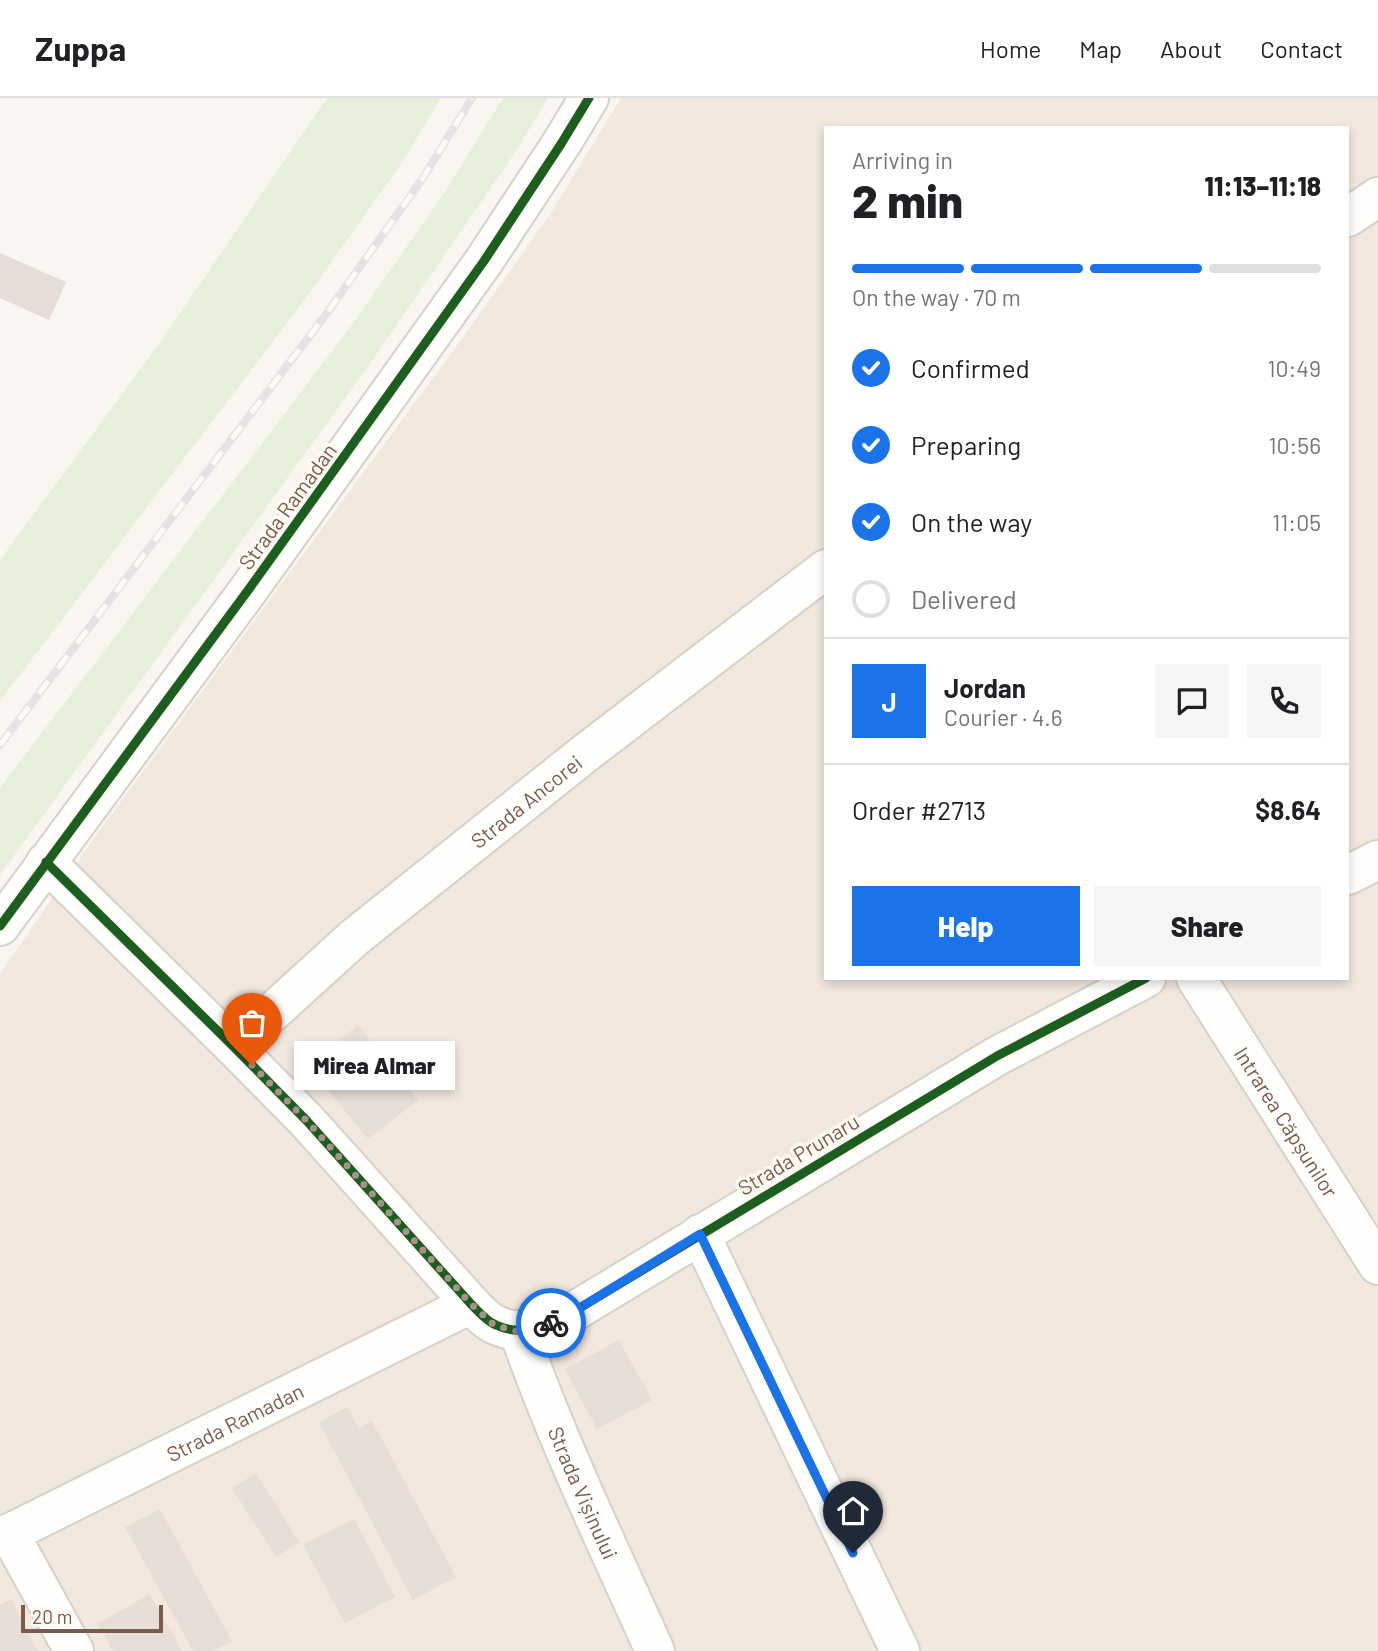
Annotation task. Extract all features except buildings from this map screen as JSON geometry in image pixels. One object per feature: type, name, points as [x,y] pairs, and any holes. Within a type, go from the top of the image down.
[{"type":"street","name":"Strada Ramadan","points":[[0,926],[249,589],[468,284],[589,98]]},
{"type":"street","points":[[1349,216],[1378,197]]},
{"type":"street","name":"Strada Ancorei","points":[[234,1047],[355,937],[588,751],[824,571]]},
{"type":"street","points":[[1349,874],[1378,860]]},
{"type":"street","points":[[47,862],[306,1120],[471,1304],[494,1325],[519,1332]]},
{"type":"street","name":"Strada Prunaru","points":[[519,1332],[546,1326],[578,1309],[997,1056],[1142,980]]},
{"type":"street","name":"Intrarea Căpșunilor","points":[[1197,980],[1378,1265]]},
{"type":"street","points":[[700,1234],[900,1651]]},
{"type":"street","name":"Strada Ramadan","points":[[5,1536],[471,1304]]},
{"type":"street","name":"Strada Vișinului","points":[[519,1332],[561,1441],[655,1651]]},
{"type":"street","points":[[5,1536],[74,1651]]},
{"type":"shaded area","points":[[621,98],[1378,98],[1378,1651],[0,1651],[0,974],[94,838],[464,336],[551,213]]},
{"type":"green space","points":[[327,98],[441,98],[401,164],[305,299],[0,701],[0,560],[159,344]]},
{"type":"green space","points":[[503,98],[548,98],[514,154],[367,368],[0,875],[0,788],[349,329],[443,195]]},
{"type":"railway","points":[[0,745],[327,313],[423,178],[472,98]]},
{"type":"cycle path","points":[[0,926],[249,589],[484,261],[589,98]]},
{"type":"cycle path","points":[[46,862],[306,1120],[479,1313],[507,1329],[538,1328],[578,1309],[997,1056],[1142,980]]},
{"type":"way so far","points":[[252,1065],[306,1120],[471,1304],[494,1325],[519,1332],[551,1323]]},
{"type":"place","name":"Mirea Almar","points":[[252,1065]]},
{"type":"route","points":[[551,1323],[700,1234],[853,1553]]}]
